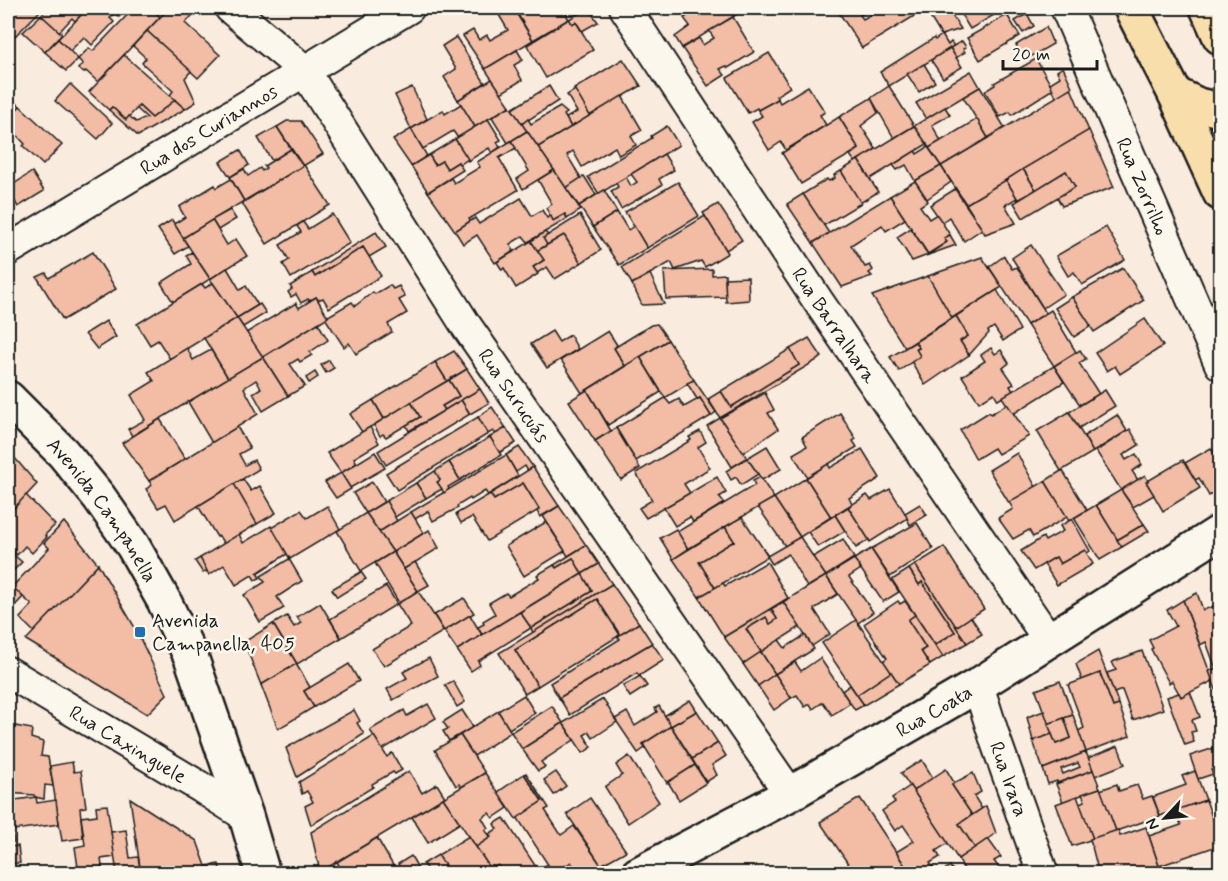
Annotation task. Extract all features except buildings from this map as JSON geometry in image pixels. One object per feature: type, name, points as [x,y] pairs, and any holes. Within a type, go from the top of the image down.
[{"type":"main road","points":[[1131,8],[1221,193]]},
{"type":"main road","points":[[1207,8],[1221,37]]},
{"type":"main road","points":[[1174,94],[1198,105],[1221,110]]},
{"type":"street","name":"Rua Surucuás","points":[[230,8],[304,70],[465,324],[790,794]]},
{"type":"street","name":"Rua dos Curiannos","points":[[8,250],[409,8]]},
{"type":"street","name":"Rua Barralhara","points":[[625,8],[818,301],[1048,639]]},
{"type":"street","name":"Rua Zorrilho","points":[[1066,8],[1221,364]]},
{"type":"street","name":"Avenida Campanella","points":[[8,398],[63,453],[99,497],[133,546],[164,601],[191,657],[246,816],[263,873]]},
{"type":"street","name":"Rua Coata","points":[[638,873],[790,794],[978,685],[1221,532]]},
{"type":"street","name":"Rua Caxinguele","points":[[8,672],[246,816]]},
{"type":"street","name":"Rua Irara","points":[[978,685],[1043,873]]},
{"type":"place","name":"Avenida Campanella, 405","points":[[140,632]]}]
